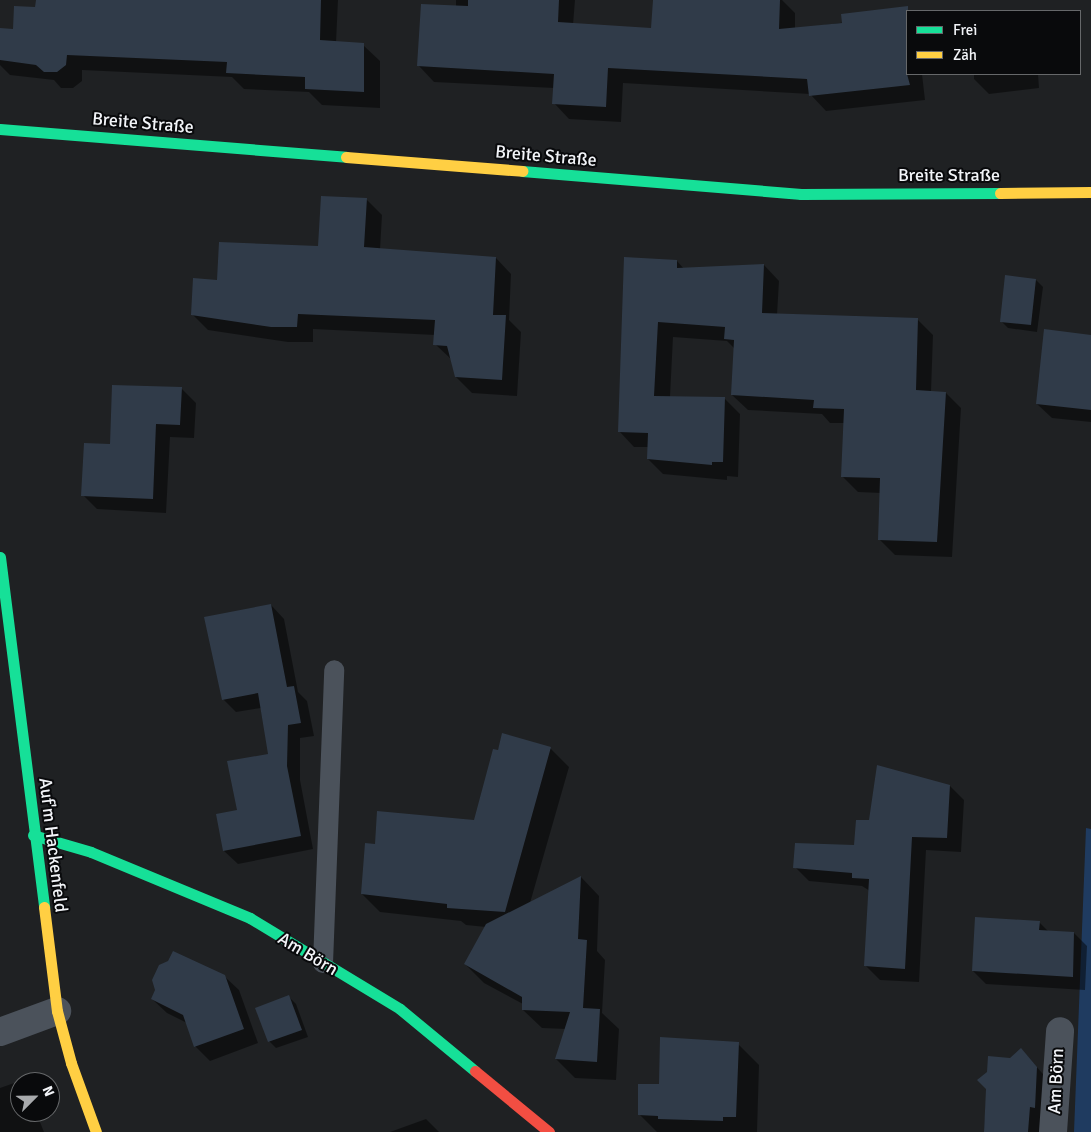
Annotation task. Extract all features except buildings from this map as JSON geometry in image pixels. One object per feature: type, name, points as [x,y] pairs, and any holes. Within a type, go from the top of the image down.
[{"type":"street","name":"Breite Straße","points":[[0,130],[802,194],[1091,192]]},
{"type":"street","name":"Auf'm Hackenfeld","points":[[0,557],[33,835],[57,1011],[71,1064],[96,1132]]},
{"type":"street","name":"Am Börn","points":[[33,835],[91,852],[250,918],[400,1009],[549,1132]]},
{"type":"street","points":[[0,1032],[57,1011]]},
{"type":"street","name":"Am Börn","points":[[1054,1132],[1060,1031]]},
{"type":"lane","points":[[324,963],[334,670]]},
{"type":"shaded area","points":[[1086,828],[1091,829],[1091,1132],[1074,1132]]},
{"type":"traffic: fast","points":[[0,129],[346,157]]},
{"type":"traffic: fast","points":[[522,171],[801,194],[1000,193]]},
{"type":"traffic: fast","points":[[0,557],[44,907]]},
{"type":"traffic: fast","points":[[33,835],[91,852],[250,918],[400,1009],[475,1071]]},
{"type":"traffic: slow","points":[[346,157],[522,171]]},
{"type":"traffic: slow","points":[[1000,193],[1091,192]]},
{"type":"traffic: slow","points":[[44,907],[57,1011],[71,1063],[96,1132]]},
{"type":"traffic: jam","points":[[475,1071],[549,1132]]}]
